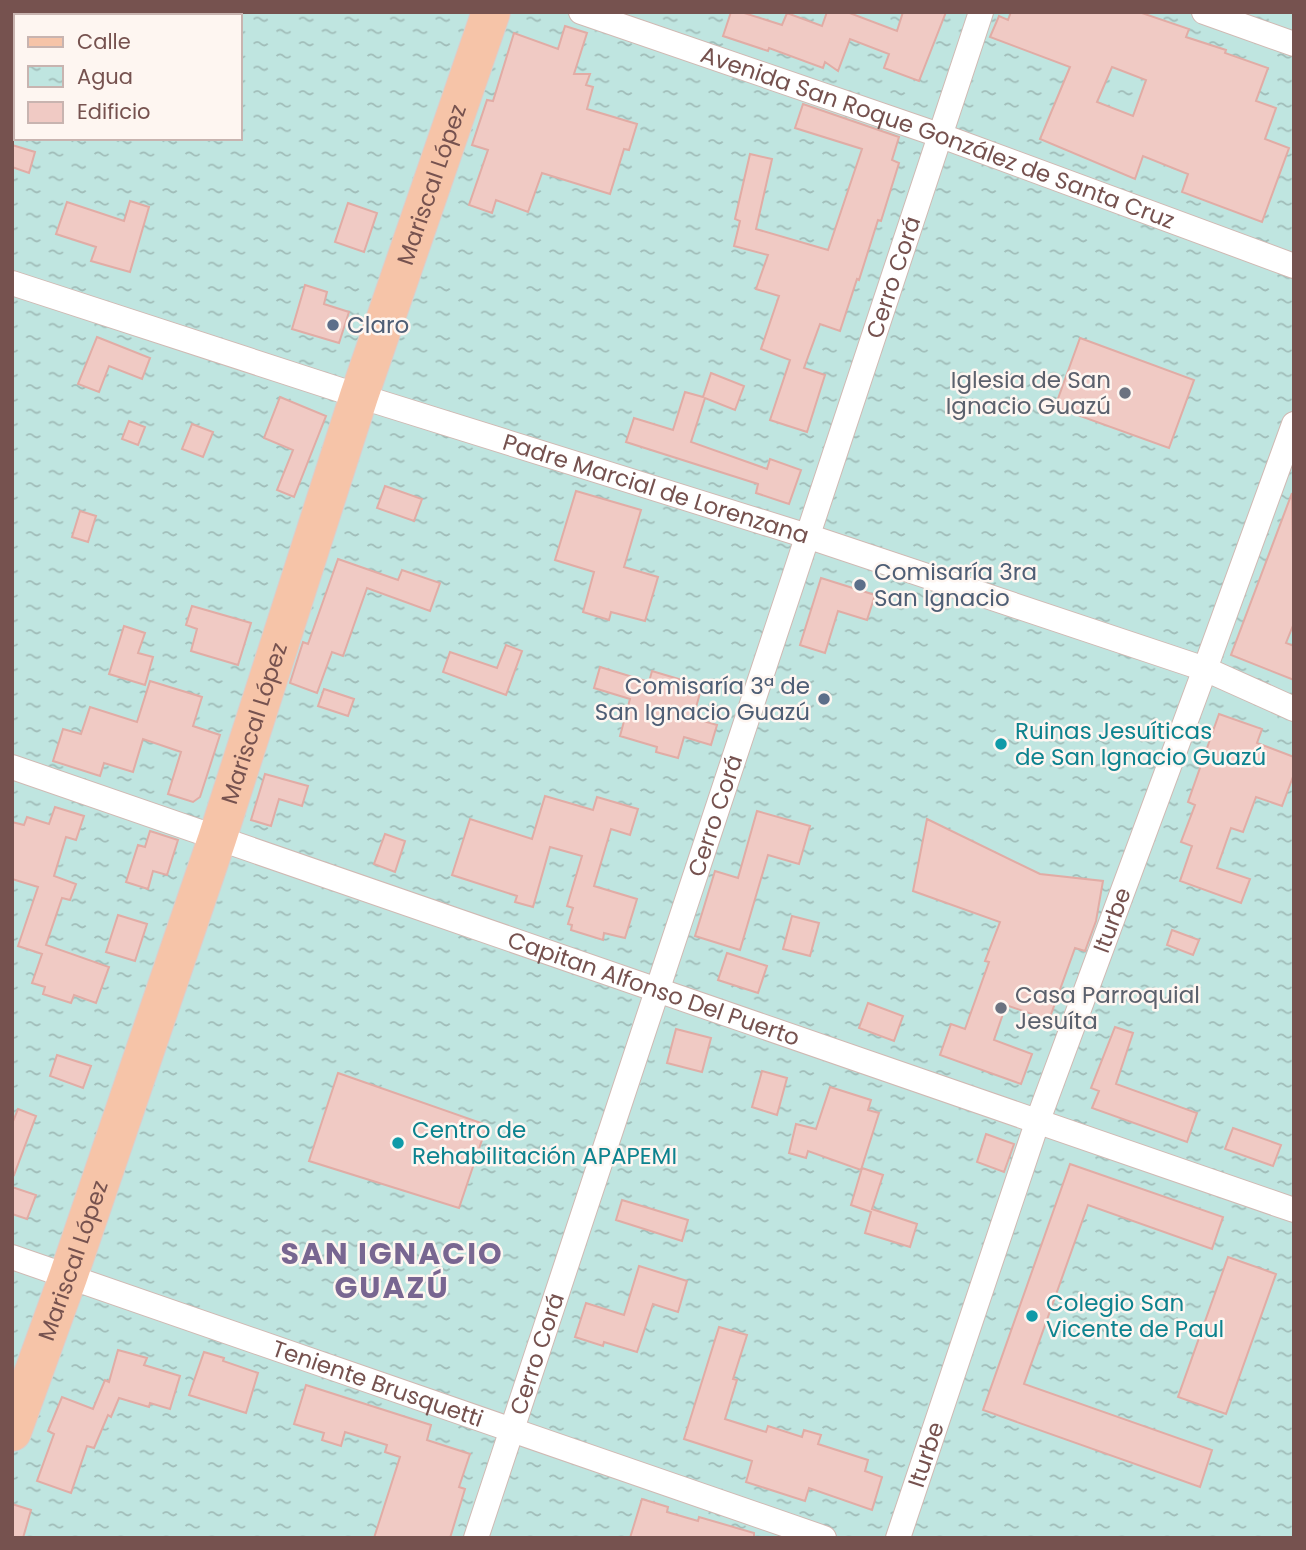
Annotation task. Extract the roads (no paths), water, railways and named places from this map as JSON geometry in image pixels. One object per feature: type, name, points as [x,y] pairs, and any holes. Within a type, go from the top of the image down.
[{"type":"main road","name":"Mariscal López","points":[[12,1432],[68,1277],[217,839],[359,396],[491,12]]},
{"type":"street","name":"Avenida San Roque González de Santa Cruz","points":[[581,12],[939,135],[1294,266]]},
{"type":"street","name":"Cerro Corá","points":[[476,1538],[981,12]]},
{"type":"street","points":[[1204,12],[1294,44]]},
{"type":"street","name":"Padre Marcial de Lorenzana","points":[[12,283],[359,396],[807,536],[1205,669],[1294,709]]},
{"type":"street","name":"Iturbe","points":[[898,1538],[1038,1120],[1294,424]]},
{"type":"street","name":"Capitan Alfonso Del Puerto","points":[[12,767],[1294,1210]]},
{"type":"street","name":"Teniente Brusquetti","points":[[12,1256],[824,1538]]},
{"type":"water","points":[[12,12],[1294,12],[1294,1538],[12,1538]]},
{"type":"place","name":"Claro","points":[[333,325]]},
{"type":"place","name":"Iglesia de San Ignacio Guazú","points":[[1125,393]]},
{"type":"place","name":"Comisaría 3ra San Ignacio","points":[[860,585]]},
{"type":"place","name":"Comisaría 3ª de San Ignacio Guazú","points":[[824,699]]},
{"type":"place","name":"Ruinas Jesuíticas de San Ignacio Guazú","points":[[1001,744]]},
{"type":"place","name":"Casa Parroquial Jesuíta","points":[[1001,1008]]},
{"type":"place","name":"Centro de Rehabilitación APAPEMI","points":[[398,1143]]},
{"type":"place","name":"Colegio San Vicente de Paul","points":[[1032,1316]]},
{"type":"district","name":"SAN IGNACIO GUAZÚ","points":[[392,1271]]}]
